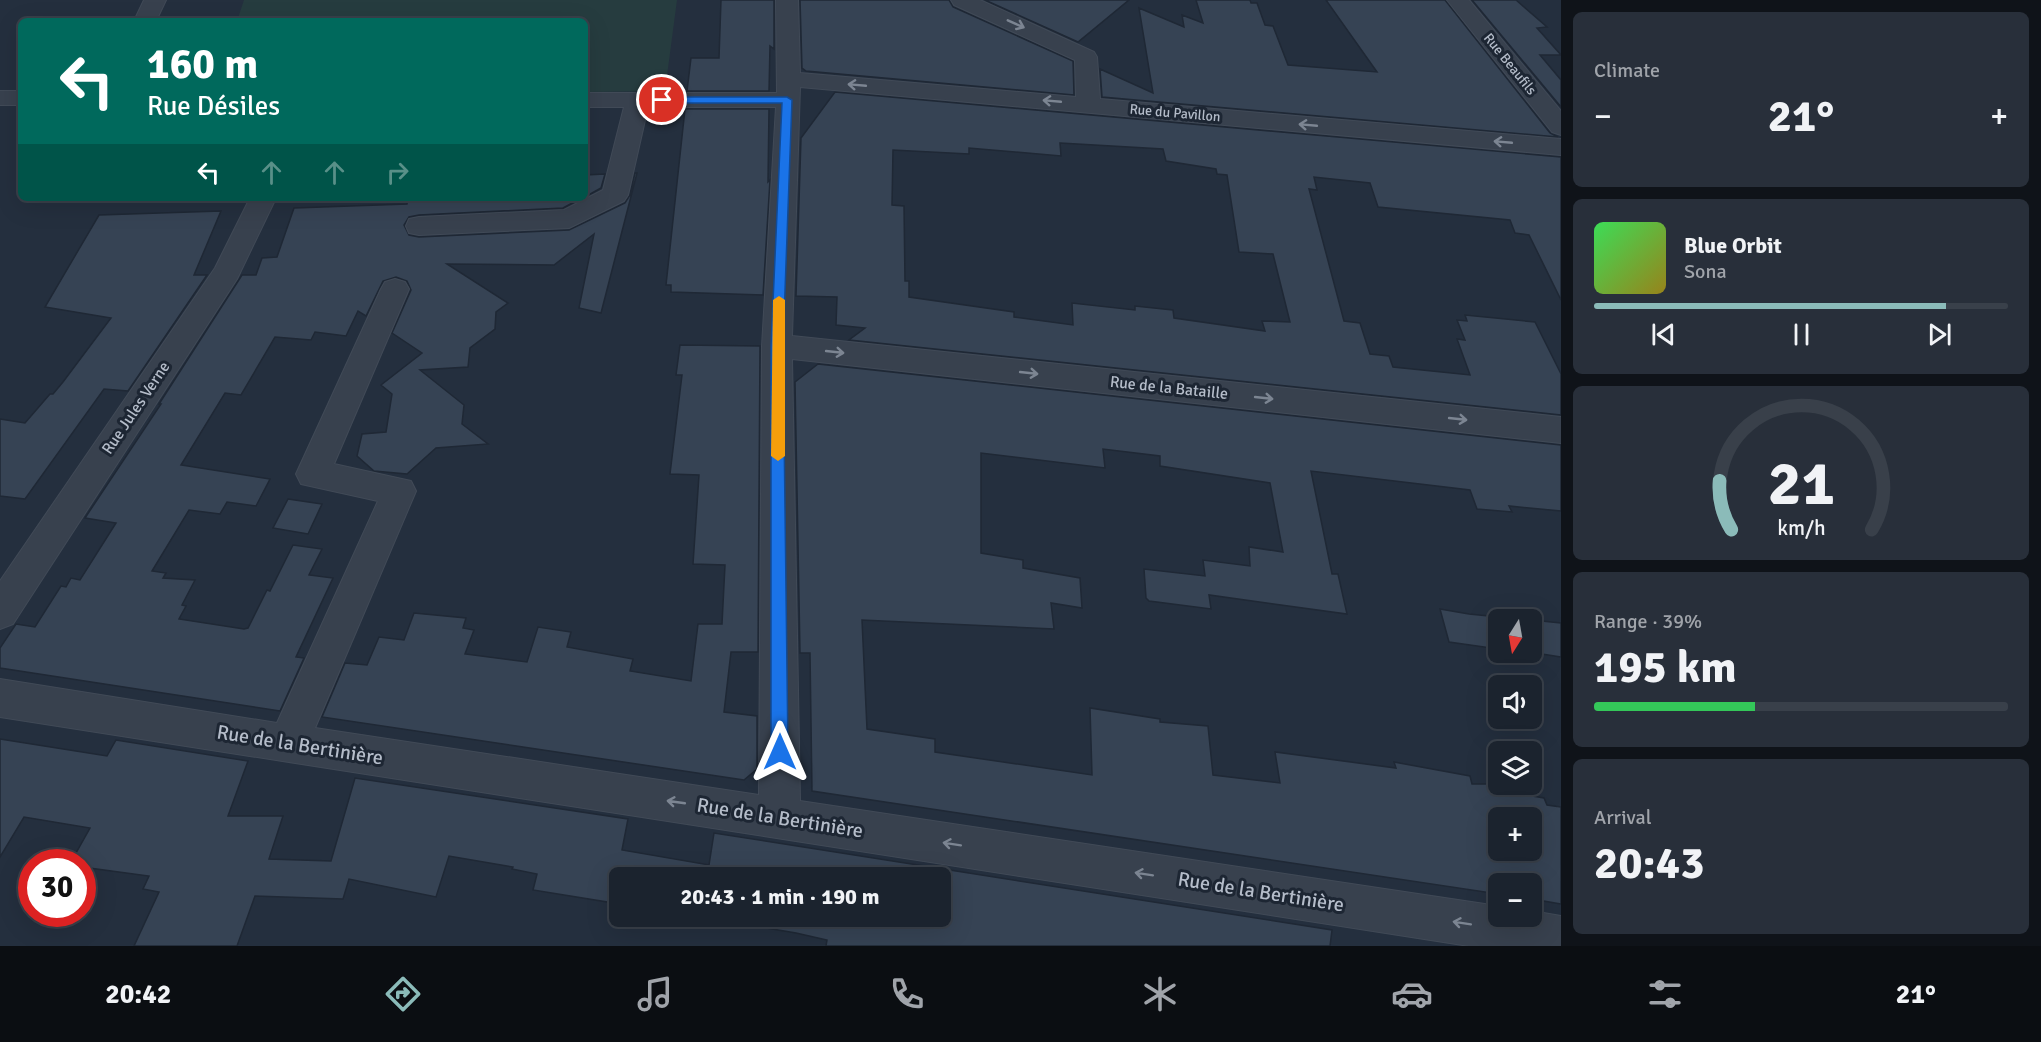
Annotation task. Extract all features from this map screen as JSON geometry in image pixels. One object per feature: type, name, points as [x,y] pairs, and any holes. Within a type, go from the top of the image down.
[{"type":"street","points":[[146,18],[155,0]]},
{"type":"street","points":[[780,817],[777,346],[788,89],[787,0]]},
{"type":"street","points":[[962,0],[1086,57],[1088,104]]},
{"type":"street","name":"Rue Beaufils","points":[[1458,0],[1561,127]]},
{"type":"street","name":"Rue du Pavillon","points":[[588,100],[638,100],[788,89],[1088,104],[1561,147]]},
{"type":"street","points":[[0,98],[18,98]]},
{"type":"street","points":[[419,226],[569,219],[615,195],[638,100]]},
{"type":"street","name":"Rue Jules Verne","points":[[0,612],[227,272],[262,201]]},
{"type":"street","points":[[288,744],[399,491],[313,474],[395,289]]},
{"type":"street","name":"Rue de la Bataille","points":[[777,346],[1561,430]]},
{"type":"street","name":"Rue de la Bertinière","points":[[0,698],[1561,938]]},
{"type":"green space","points":[[244,0],[677,0],[665,91],[588,92],[588,18],[238,18]]},
{"type":"building","points":[[721,0],[774,0],[774,49],[770,46],[769,91],[687,91],[691,58],[719,58]]},
{"type":"building","points":[[800,0],[949,0],[953,7],[1073,61],[1074,95],[806,71],[802,68]]},
{"type":"building","points":[[985,0],[1129,0],[1078,42]]},
{"type":"building","points":[[1196,0],[1250,0],[1251,3],[1257,3],[1265,25],[1273,26],[1288,65],[1377,72],[1326,0],[1445,0],[1550,133],[1558,137],[1102,97],[1100,69],[1153,93],[1139,8],[1184,27],[1182,15],[1203,23]]},
{"type":"building","points":[[1472,0],[1516,0],[1547,27],[1537,28],[1561,55],[1540,55],[1561,80],[1561,107]]},
{"type":"building","points":[[835,92],[1561,157],[1561,300],[1529,235],[1515,233],[1510,220],[1378,207],[1370,183],[1314,177],[1317,190],[1309,189],[1344,321],[1360,323],[1370,354],[1389,356],[1393,367],[1470,375],[1457,339],[1465,340],[1457,320],[1467,321],[1465,315],[1535,322],[1561,374],[1561,415],[849,340],[865,328],[836,325],[837,297],[796,296],[801,138]],"holes":[[[1060,143],[1163,149],[1166,161],[1216,169],[1217,174],[1227,175],[1239,252],[1273,254],[1290,322],[1262,321],[1265,331],[1174,318],[1173,310],[1135,306],[1135,310],[1072,303],[1073,325],[1014,317],[1014,312],[909,297],[909,281],[905,281],[904,206],[892,205],[893,150],[969,154],[969,148],[1061,156]]]},
{"type":"building","points":[[685,109],[769,109],[768,182],[770,180],[763,295],[671,292],[671,285],[666,285]]},
{"type":"building","points":[[635,173],[637,173],[601,313],[579,308],[594,234],[554,265],[447,264],[508,303],[496,312],[495,329],[470,348],[468,367],[420,370],[464,405],[462,424],[488,444],[436,448],[407,474],[374,471],[357,456],[362,434],[386,432],[392,394],[381,385],[422,353],[392,333],[411,290],[407,281],[396,277],[383,281],[366,316],[358,311],[346,336],[315,332],[311,340],[275,337],[241,395],[225,393],[181,465],[270,479],[256,506],[227,502],[220,514],[189,510],[152,571],[166,573],[163,578],[195,580],[182,605],[186,606],[179,619],[244,629],[248,628],[267,590],[270,591],[293,545],[322,549],[309,575],[333,578],[296,657],[304,658],[280,711],[0,668],[0,648],[16,624],[35,627],[61,586],[66,587],[71,578],[80,580],[116,523],[85,518],[161,404],[159,404],[242,275],[256,275],[262,258],[277,257],[294,208],[407,204],[408,201],[576,201],[563,208],[409,217],[404,225],[409,235],[419,237],[569,230],[625,203],[630,195]]},
{"type":"building","points":[[605,174],[601,188],[588,195],[588,175]]},
{"type":"building","points":[[221,211],[194,275],[207,275],[128,391],[104,389],[25,499],[0,496],[0,419],[25,423],[63,382],[111,318],[45,307],[99,215]]},
{"type":"building","points":[[680,345],[760,346],[758,652],[731,652],[724,712],[757,716],[757,769],[744,780],[322,717],[345,663],[367,665],[379,637],[404,640],[414,613],[466,618],[463,628],[474,630],[465,654],[527,662],[538,627],[571,632],[567,647],[633,659],[630,671],[691,681],[698,624],[722,624],[725,565],[693,564],[699,475],[670,474],[682,375],[676,375]]},
{"type":"building","points":[[818,364],[1561,445],[1561,511],[1509,506],[1512,512],[1477,509],[1470,490],[1311,471],[1332,574],[1338,574],[1347,614],[1209,595],[1211,609],[1149,601],[1146,598],[1144,569],[1205,576],[1203,560],[1250,566],[1249,547],[1283,552],[1270,483],[1160,466],[1160,456],[1103,449],[1105,468],[981,453],[981,553],[1023,560],[1023,568],[1080,578],[1082,608],[1051,603],[1054,629],[862,620],[867,729],[935,739],[935,752],[1092,775],[1090,708],[1160,719],[1160,722],[1208,726],[1213,775],[1280,783],[1275,752],[1396,768],[1394,762],[1470,776],[1472,784],[1488,784],[1488,795],[1527,795],[1544,798],[1547,805],[1561,807],[1561,904],[1542,901],[1542,873],[1488,873],[1488,892],[812,791],[810,653],[800,653],[795,382]]},
{"type":"building","points":[[288,499],[322,504],[308,534],[273,528]]},
{"type":"building","points":[[1440,609],[1488,616],[1488,648],[1449,642]]},
{"type":"building","points":[[1542,621],[1561,623],[1561,657],[1542,654]]},
{"type":"building","points":[[0,739],[107,756],[116,740],[248,761],[228,816],[283,816],[269,859],[331,861],[355,778],[628,819],[622,850],[709,865],[714,833],[931,867],[609,867],[609,902],[533,890],[537,874],[512,869],[513,867],[449,856],[436,897],[349,879],[343,899],[255,896],[237,946],[134,946],[159,892],[143,889],[149,876],[96,869],[96,849],[78,849],[90,828],[24,817],[0,857]]},
{"type":"building","points":[[951,870],[1332,930],[1330,946],[826,946],[827,940],[760,927],[951,927]]},
{"type":"slow traffic","points":[[778,456],[779,300]]},
{"type":"route","points":[[662,100],[787,100],[777,346],[780,752]]}]
